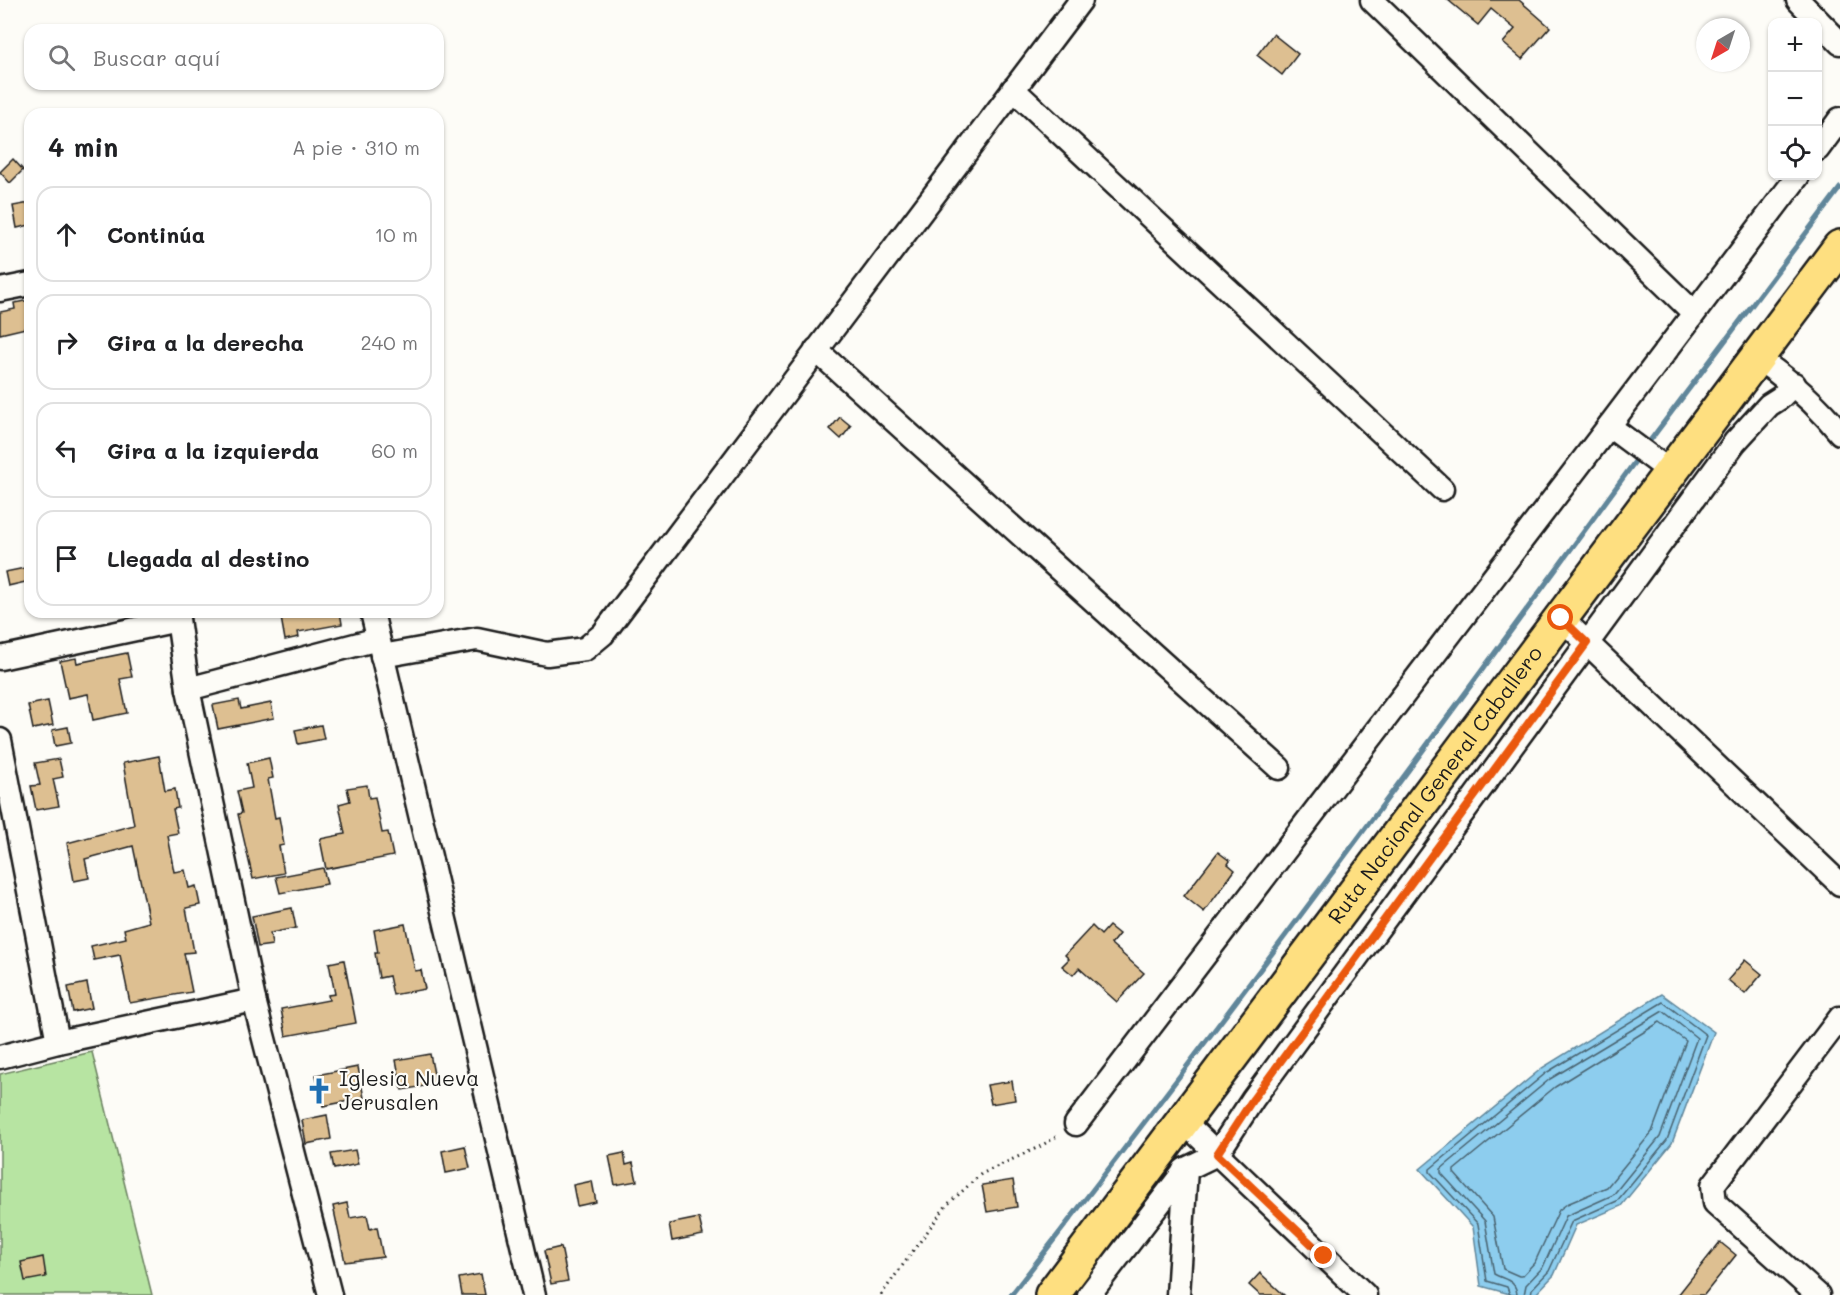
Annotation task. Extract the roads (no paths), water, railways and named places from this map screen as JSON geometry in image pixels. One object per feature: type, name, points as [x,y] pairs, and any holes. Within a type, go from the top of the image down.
[{"type":"highway","name":"Ruta Nacional General Caballero","points":[[1052,1295],[1561,618],[1661,466],[1757,358],[1840,247]]},
{"type":"street","points":[[188,689],[380,647],[477,639],[547,654],[585,649],[603,634],[1080,0]]},
{"type":"street","points":[[1372,0],[1694,313]]},
{"type":"street","points":[[1798,0],[1840,43]]},
{"type":"street","points":[[1013,89],[1442,489]]},
{"type":"street","points":[[1822,144],[1840,119]]},
{"type":"street","points":[[1076,1124],[1616,432],[1694,313],[1795,180]]},
{"type":"street","points":[[0,290],[24,285]]},
{"type":"street","points":[[816,350],[1279,768]]},
{"type":"street","points":[[1757,358],[1794,384],[1840,433]]},
{"type":"street","points":[[1120,1205],[1217,1154],[1267,1080],[1735,442],[1769,405],[1794,384]]},
{"type":"street","points":[[1616,432],[1661,466]]},
{"type":"street","points":[[0,658],[170,618]]},
{"type":"street","points":[[178,618],[188,689],[254,999],[330,1295]]},
{"type":"street","points":[[373,618],[534,1295]]},
{"type":"street","points":[[1561,618],[1840,884]]},
{"type":"street","points":[[0,740],[58,1042]]},
{"type":"street","points":[[0,1057],[254,999]]},
{"type":"street","points":[[1818,1295],[1715,1203],[1713,1185],[1840,1018]]},
{"type":"street","points":[[1183,1122],[1365,1295]]},
{"type":"street","points":[[1089,1295],[1186,1170]]},
{"type":"street","points":[[1178,1295],[1186,1170]]},
{"type":"water","points":[[1662,994],[1714,1032],[1672,1143],[1621,1206],[1576,1225],[1554,1275],[1535,1295],[1513,1295],[1481,1286],[1473,1227],[1420,1169],[1542,1068]]},
{"type":"waterway","points":[[1646,446],[1840,188]]},
{"type":"waterway","points":[[1011,1295],[1250,983],[1639,456]]},
{"type":"place","name":"Iglesia Nueva Jerusalen","points":[[319,1091]]}]
